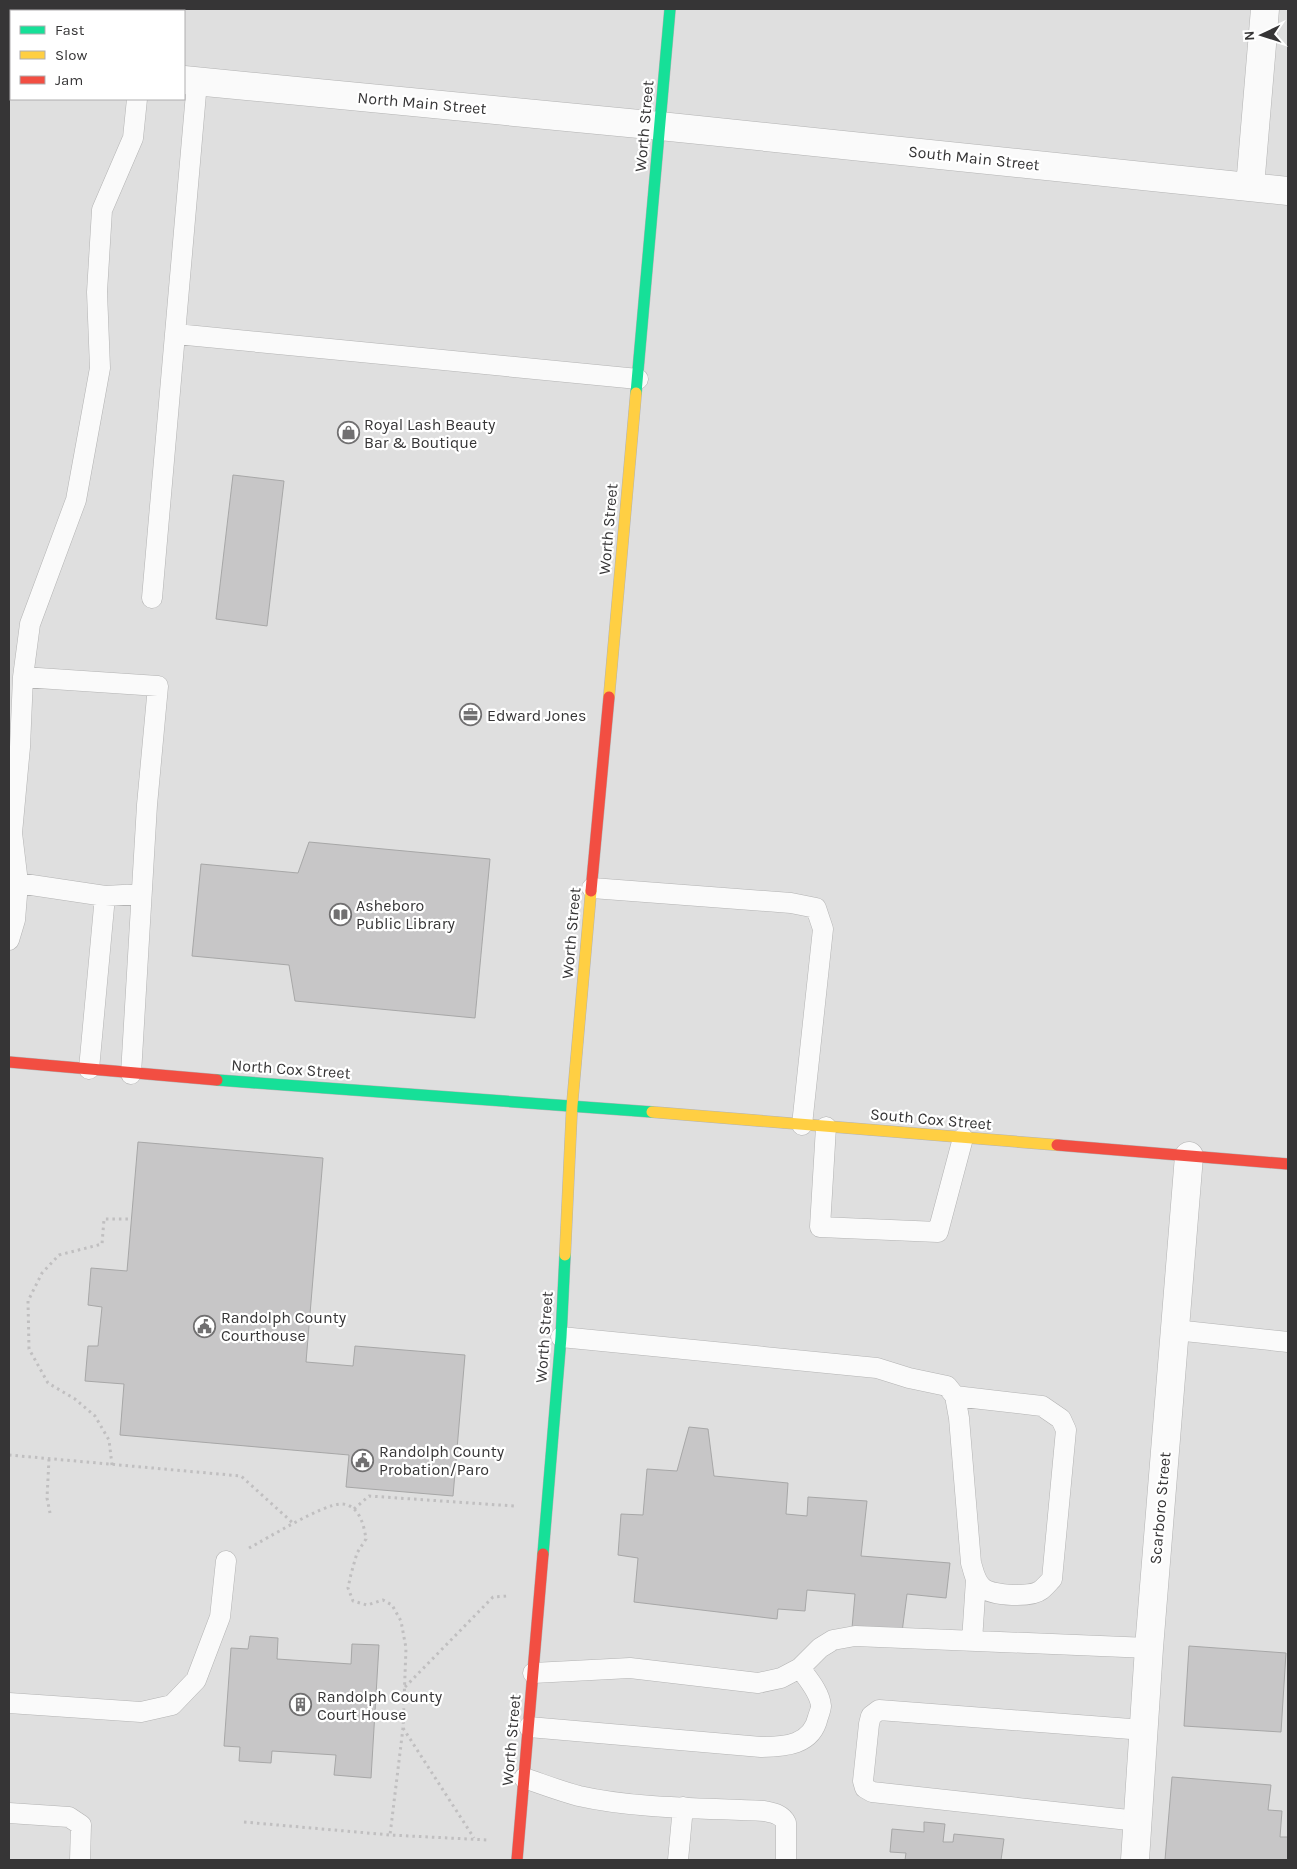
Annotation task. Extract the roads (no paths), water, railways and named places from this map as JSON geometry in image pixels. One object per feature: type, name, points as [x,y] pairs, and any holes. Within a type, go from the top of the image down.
[{"type":"street","name":"Worth Street","points":[[517,1860],[561,1337],[572,1106],[670,9]]},
{"type":"street","points":[[1250,187],[1266,9]]},
{"type":"street","name":"North Main Street","points":[[190,81],[660,126]]},
{"type":"street","name":"South Main Street","points":[[660,126],[1288,191]]},
{"type":"street","name":"North Cox Street","points":[[9,1062],[131,1074],[572,1106]]},
{"type":"street","name":"South Cox Street","points":[[572,1106],[1288,1164]]},
{"type":"street","name":"Scarboro Street","points":[[1135,1860],[1149,1648],[1189,1156]]},
{"type":"lane","points":[[152,598],[176,334],[190,81]]},
{"type":"lane","points":[[9,940],[15,920],[12,834],[30,624],[76,500],[100,368],[97,292],[102,210],[133,138],[137,100]]},
{"type":"lane","points":[[176,334],[638,379]]},
{"type":"lane","points":[[24,677],[158,686],[146,805],[131,1074]]},
{"type":"lane","points":[[13,883],[105,896],[141,894]]},
{"type":"lane","points":[[592,888],[791,904],[816,908],[823,929],[802,1125]]},
{"type":"lane","points":[[89,1069],[105,896]]},
{"type":"lane","points":[[826,1127],[820,1227],[938,1232],[963,1138]]},
{"type":"lane","points":[[1175,1330],[1288,1342]]},
{"type":"lane","points":[[561,1337],[877,1368],[909,1378],[947,1386],[955,1396],[959,1418],[972,1563],[976,1580],[972,1641]]},
{"type":"lane","points":[[955,1396],[1042,1406],[1061,1419],[1066,1430],[1052,1579],[1040,1592],[1016,1595],[999,1594],[984,1588],[976,1580]]},
{"type":"lane","points":[[9,1703],[141,1712],[172,1705],[196,1680],[220,1617],[226,1561]]},
{"type":"lane","points":[[534,1673],[630,1668],[758,1683],[781,1678],[800,1668],[820,1648],[834,1640],[855,1636],[1149,1648]]},
{"type":"lane","points":[[528,1727],[761,1748],[784,1747],[803,1741],[817,1724],[821,1706],[814,1688],[800,1668]]},
{"type":"lane","points":[[1138,1821],[872,1792],[865,1788],[863,1781],[868,1724],[871,1716],[879,1710],[1144,1730]]},
{"type":"lane","points":[[524,1778],[579,1796],[643,1805],[764,1811],[779,1815],[784,1818],[787,1829],[786,1860]]},
{"type":"lane","points":[[678,1860],[683,1807]]},
{"type":"lane","points":[[9,1813],[69,1817],[81,1826],[80,1860]]},
{"type":"place","name":"Royal Lash Beauty Bar & Boutique","points":[[348,433]]},
{"type":"place","name":"Edward Jones","points":[[471,715]]},
{"type":"place","name":"Asheboro Public Library","points":[[340,914]]},
{"type":"place","name":"Randolph County Courthouse","points":[[205,1326]]},
{"type":"place","name":"Randolph County Probation/Paro","points":[[363,1460]]},
{"type":"place","name":"Randolph County Court House","points":[[301,1705]]}]
